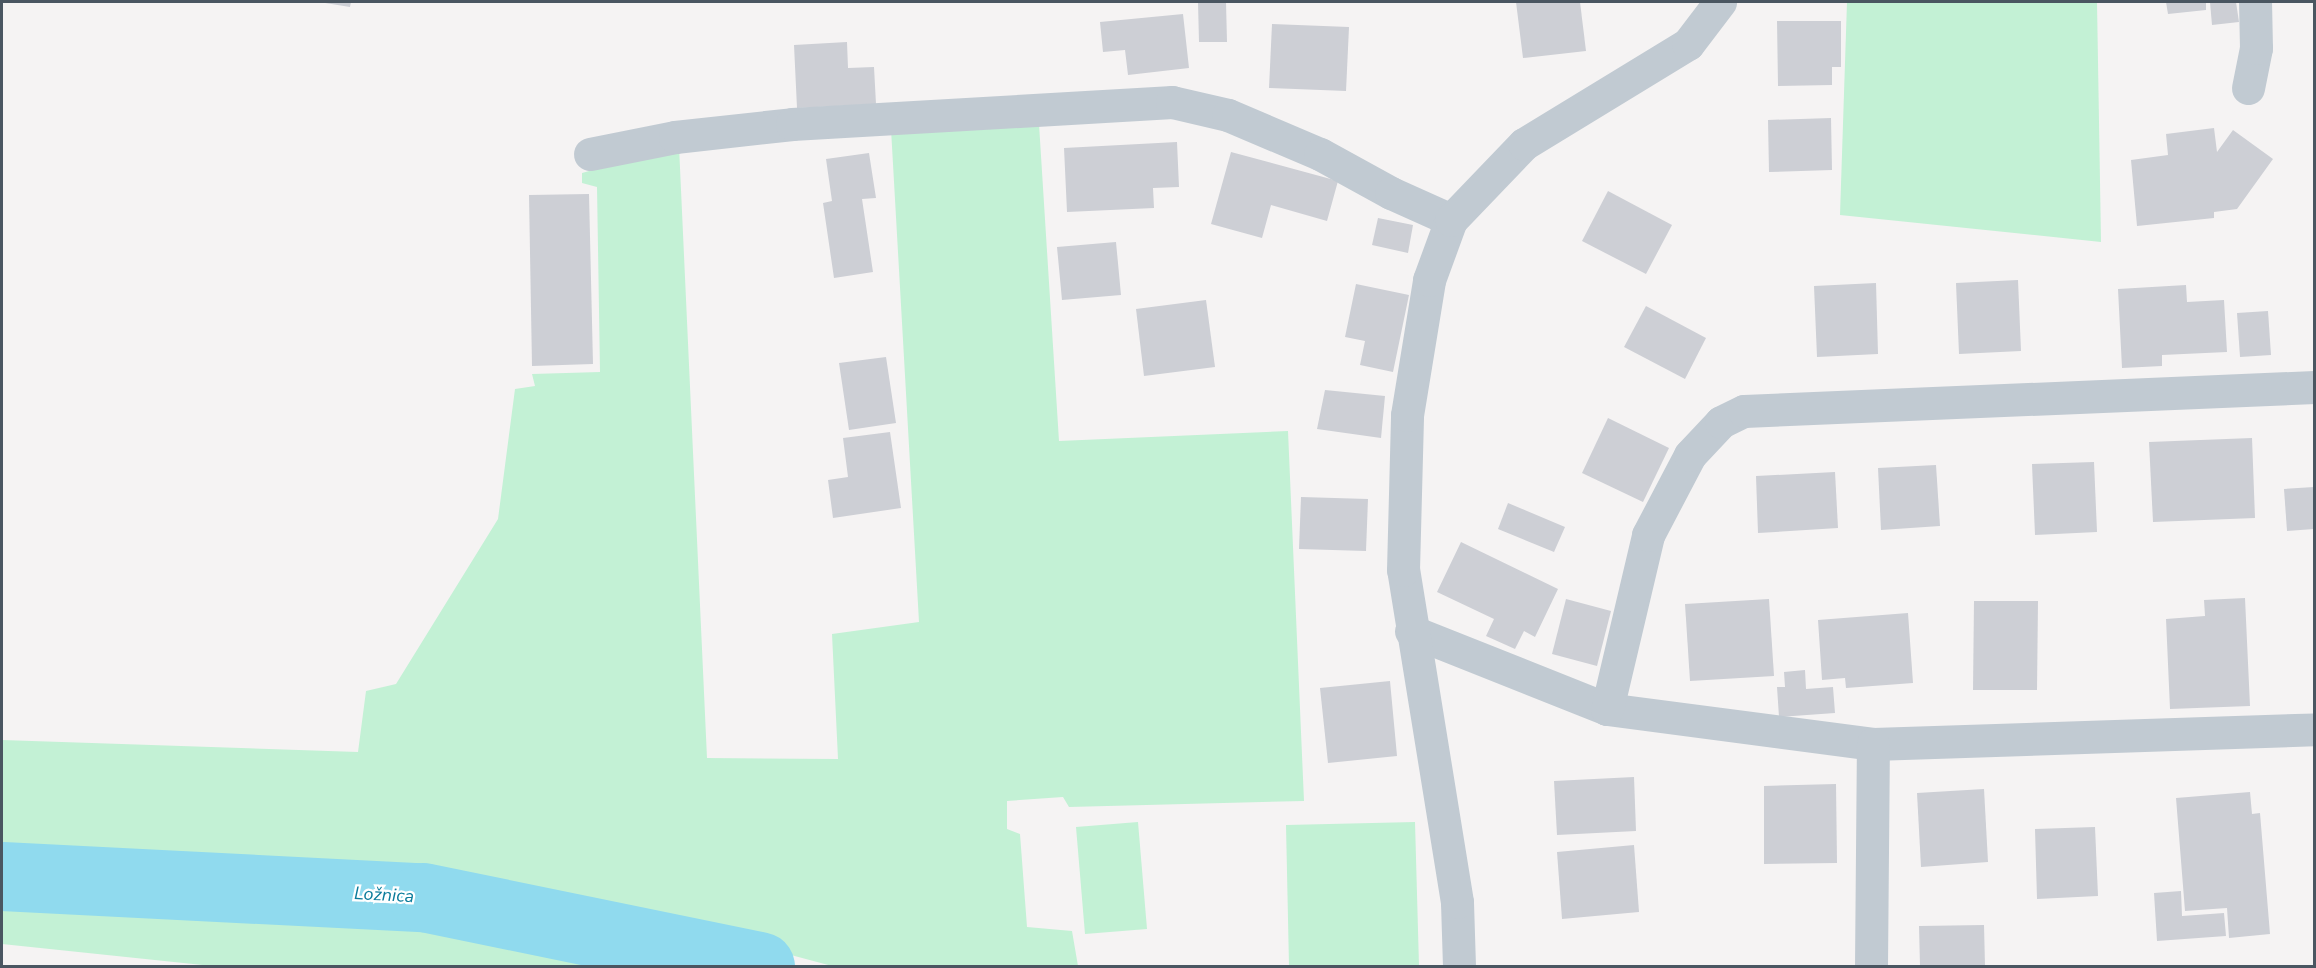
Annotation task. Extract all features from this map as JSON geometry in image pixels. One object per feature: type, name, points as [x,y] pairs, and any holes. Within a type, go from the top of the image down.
[{"type":"street","points":[[1459,966],[1457,902],[1403,570],[1407,415],[1429,280],[1451,220],[1524,144],[1688,44],[1720,2]]},
{"type":"street","points":[[2248,88],[2256,48],[2254,2]]},
{"type":"street","points":[[590,154],[675,137],[792,124],[1172,102],[1228,115],[1259,128],[1451,220]]},
{"type":"street","points":[[1606,709],[1648,535],[1690,455],[1721,422],[1744,411],[2314,387]]},
{"type":"street","points":[[1412,632],[1606,709],[1873,744],[2314,729]]},
{"type":"street","points":[[1871,966],[1873,744]]},
{"type":"green space","points":[[1847,2],[2097,2],[2101,242],[1840,215]]},
{"type":"green space","points":[[1039,124],[1059,441],[1288,431],[1304,801],[1069,807],[1063,797],[1007,801],[1007,829],[1020,834],[1027,927],[1072,931],[1078,966],[832,966],[672,923],[386,878],[198,858],[2,855],[2,740],[358,752],[366,691],[396,684],[498,519],[515,389],[535,386],[532,374],[600,372],[597,187],[582,183],[582,173],[679,146],[707,758],[838,759],[832,634],[919,622],[891,129]]},
{"type":"green space","points":[[1138,822],[1147,929],[1085,934],[1076,827]]},
{"type":"green space","points":[[1415,822],[1419,966],[1289,966],[1286,825]]},
{"type":"green space","points":[[2,891],[256,901],[525,931],[696,966],[212,966],[2,944]]},
{"type":"building","points":[[319,2],[351,2],[350,7]]},
{"type":"building","points":[[1198,2],[1226,2],[1227,42],[1199,42]]},
{"type":"building","points":[[1516,2],[1580,2],[1586,51],[1523,58]]},
{"type":"building","points":[[2166,2],[2206,2],[2206,10],[2168,14]]},
{"type":"building","points":[[2210,2],[2236,2],[2239,22],[2212,25]]},
{"type":"building","points":[[1183,14],[1189,68],[1128,75],[1125,50],[1103,52],[1100,22]]},
{"type":"building","points":[[1777,21],[1841,21],[1841,67],[1832,67],[1832,85],[1778,86]]},
{"type":"building","points":[[1272,24],[1349,27],[1346,91],[1269,88]]},
{"type":"building","points":[[847,42],[848,68],[874,67],[876,104],[797,108],[794,45]]},
{"type":"building","points":[[1831,118],[1832,170],[1769,172],[1768,120]]},
{"type":"building","points":[[2214,128],[2217,152],[2233,130],[2273,159],[2237,209],[2214,212],[2214,218],[2137,226],[2131,160],[2168,155],[2166,134]]},
{"type":"building","points":[[1177,142],[1179,187],[1153,188],[1154,208],[1067,212],[1064,148]]},
{"type":"building","points":[[1231,152],[1338,181],[1327,221],[1271,205],[1262,238],[1211,224]]},
{"type":"building","points":[[869,153],[876,198],[862,199],[873,272],[834,278],[823,203],[832,201],[826,159]]},
{"type":"building","points":[[1608,191],[1672,225],[1646,274],[1582,241]]},
{"type":"building","points":[[589,194],[593,364],[532,366],[529,195]]},
{"type":"building","points":[[1378,218],[1413,225],[1408,253],[1372,245]]},
{"type":"building","points":[[1116,242],[1121,295],[1062,300],[1057,247]]},
{"type":"building","points":[[2018,280],[2021,351],[1959,354],[1956,283]]},
{"type":"building","points":[[1876,283],[1878,354],[1817,357],[1814,286]]},
{"type":"building","points":[[1356,284],[1409,295],[1393,372],[1360,365],[1365,341],[1345,337]]},
{"type":"building","points":[[2186,285],[2187,302],[2224,300],[2227,352],[2162,355],[2162,366],[2122,368],[2118,289]]},
{"type":"building","points":[[1206,300],[1215,367],[1144,376],[1136,309]]},
{"type":"building","points":[[1646,306],[1706,338],[1685,379],[1624,347]]},
{"type":"building","points":[[2268,311],[2271,355],[2240,357],[2237,313]]},
{"type":"building","points":[[886,357],[896,423],[849,430],[839,363]]},
{"type":"building","points":[[1325,390],[1385,396],[1381,438],[1317,429]]},
{"type":"building","points":[[1608,418],[1669,448],[1643,502],[1582,473]]},
{"type":"building","points":[[890,432],[901,508],[833,518],[828,480],[848,477],[843,438]]},
{"type":"building","points":[[2252,438],[2255,518],[2153,522],[2149,442]]},
{"type":"building","points":[[2094,462],[2097,532],[2035,535],[2032,464]]},
{"type":"building","points":[[1936,465],[1940,526],[1881,530],[1878,468]]},
{"type":"building","points":[[1835,472],[1838,528],[1758,533],[1756,476]]},
{"type":"building","points":[[2314,487],[2314,529],[2287,531],[2284,489]]},
{"type":"building","points":[[1301,497],[1368,499],[1366,551],[1299,549]]},
{"type":"building","points":[[1508,503],[1565,527],[1554,552],[1498,529]]},
{"type":"building","points":[[1461,542],[1558,589],[1535,637],[1524,631],[1515,649],[1486,636],[1494,619],[1437,592]]},
{"type":"building","points":[[2245,598],[2250,706],[2170,709],[2166,619],[2205,616],[2204,600]]},
{"type":"building","points":[[1566,599],[1611,611],[1597,666],[1552,654]]},
{"type":"building","points":[[1769,599],[1774,676],[1690,681],[1685,604]]},
{"type":"building","points":[[1974,601],[2038,601],[2037,690],[1973,690]]},
{"type":"building","points":[[1908,613],[1913,683],[1846,688],[1845,678],[1822,680],[1818,620]]},
{"type":"building","points":[[1805,670],[1806,689],[1833,687],[1835,713],[1779,717],[1777,687],[1785,687],[1784,672]]},
{"type":"building","points":[[1390,681],[1397,756],[1328,763],[1320,688]]},
{"type":"building","points":[[1634,777],[1636,831],[1557,835],[1554,781]]},
{"type":"building","points":[[1836,784],[1837,863],[1764,864],[1764,786]]},
{"type":"building","points":[[1984,789],[1988,862],[1921,867],[1917,793]]},
{"type":"building","points":[[2250,792],[2252,814],[2260,813],[2270,934],[2229,938],[2227,908],[2185,911],[2176,798]]},
{"type":"building","points":[[2095,827],[2098,896],[2037,899],[2035,829]]},
{"type":"building","points":[[1634,845],[1639,912],[1562,919],[1557,852]]},
{"type":"building","points":[[2181,891],[2182,916],[2224,913],[2226,936],[2157,941],[2154,893]]},
{"type":"building","points":[[1984,925],[1985,966],[1920,966],[1919,926]]},
{"type":"waterway","name":"Ložnica","points":[[2,876],[423,897],[760,966]]}]
